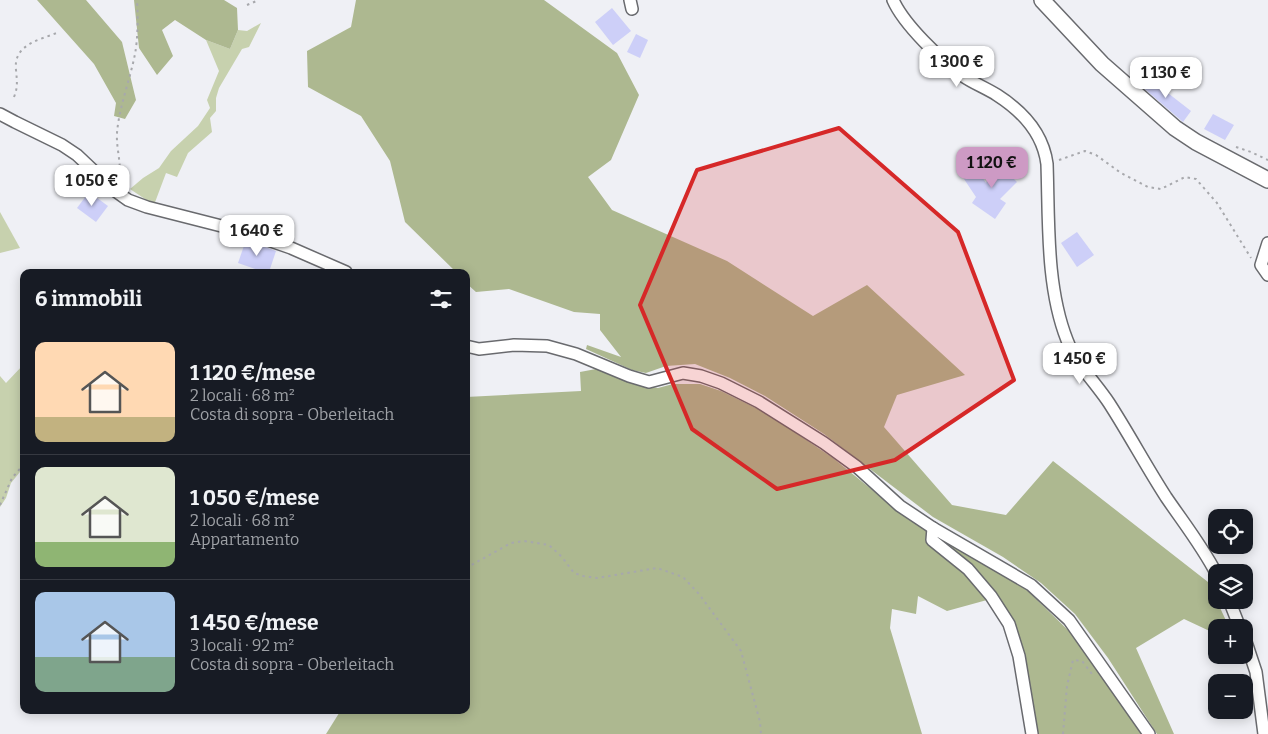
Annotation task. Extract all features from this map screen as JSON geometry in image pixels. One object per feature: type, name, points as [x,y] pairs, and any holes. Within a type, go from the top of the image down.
[{"type":"main road","points":[[1042,0],[1102,64],[1175,128],[1196,142],[1268,180]]},
{"type":"street","points":[[893,0],[897,9],[920,37],[946,64],[997,95],[1026,120],[1038,135],[1045,150],[1047,164],[1052,271],[1060,320],[1067,341],[1074,356],[1105,397],[1166,496],[1212,564]]},
{"type":"street","points":[[0,114],[62,145],[77,155],[114,190],[128,200],[147,208],[244,232],[291,248],[339,269]]},
{"type":"street","points":[[1268,243],[1261,265],[1268,275]]},
{"type":"street","points":[[470,347],[547,346],[576,354],[629,376],[649,382],[683,373],[701,376],[721,383],[759,402],[824,443],[856,467],[900,506],[1031,585],[1069,620],[1149,734]]},
{"type":"street","points":[[934,528],[932,540],[968,569],[991,596],[1009,624],[1019,656],[1032,734]]},
{"type":"street","points":[[1253,663],[1256,672],[1264,734]]},
{"type":"path","points":[[114,190],[119,178],[120,167],[117,154],[117,132],[135,54],[138,18],[137,0]]},
{"type":"path","points":[[247,5],[259,0]]},
{"type":"path","points":[[14,97],[18,88],[15,60],[19,51],[24,47],[60,32]]},
{"type":"path","points":[[1047,164],[1085,151],[1096,155],[1121,173],[1148,187],[1161,189],[1185,177],[1196,179],[1216,203],[1256,265],[1261,265]]},
{"type":"path","points":[[0,505],[12,478],[20,469]]},
{"type":"path","points":[[470,566],[511,543],[524,541],[549,545],[562,557],[574,573],[583,576],[597,578],[657,568],[684,577],[700,594],[741,651],[760,722],[761,734]]},
{"type":"path","points":[[1063,734],[1067,686],[1073,660],[1082,661],[1093,676]]},
{"type":"highlighted area","points":[[839,128],[958,232],[1014,380],[895,460],[777,489],[692,429],[640,305],[697,170]]},
{"type":"green space","points":[[37,0],[86,0],[122,42],[136,100],[125,119],[114,116],[116,103],[94,64]]},
{"type":"green space","points":[[134,0],[224,0],[237,8],[238,30],[230,49],[206,40],[175,20],[162,30],[173,56],[157,75],[139,48]]},
{"type":"green space","points":[[356,0],[544,0],[617,53],[639,95],[611,160],[588,177],[612,210],[727,261],[813,316],[867,285],[965,375],[897,395],[884,427],[952,505],[1006,515],[1053,461],[1208,582],[1208,609],[1221,609],[1225,619],[1208,619],[1208,630],[1184,619],[1136,648],[1174,734],[1157,734],[1108,658],[1075,614],[1041,583],[1003,557],[933,517],[824,434],[765,396],[730,378],[695,364],[666,366],[646,373],[632,370],[586,349],[587,345],[621,357],[600,330],[600,314],[574,312],[509,289],[476,292],[470,287],[470,269],[453,269],[405,222],[390,161],[361,116],[308,87],[307,51],[351,27]]},
{"type":"green space","points":[[261,23],[249,47],[242,49],[219,88],[216,98],[216,111],[210,118],[212,132],[188,153],[177,177],[166,173],[154,205],[130,189],[159,168],[171,151],[198,126],[210,108],[207,100],[219,71],[206,40],[230,49],[238,30],[247,31]]},
{"type":"green space","points":[[0,212],[20,248],[0,253]]},
{"type":"green space","points":[[20,368],[20,472],[11,483],[6,498],[0,507],[0,376],[6,383]]},
{"type":"green space","points":[[596,369],[626,381],[658,388],[673,384],[700,384],[721,391],[768,414],[833,458],[908,519],[926,530],[926,543],[952,560],[977,582],[987,600],[947,611],[918,596],[916,614],[892,609],[890,628],[922,734],[326,734],[338,714],[470,714],[470,397],[581,391],[580,372]]},
{"type":"green space","points":[[939,537],[1009,577],[1029,592],[1072,634],[1142,734],[1037,734],[1013,621],[940,541]]},
{"type":"building","points":[[612,8],[631,31],[613,45],[595,22]]},
{"type":"building","points":[[636,34],[648,40],[640,58],[627,52]]},
{"type":"building","points":[[1146,76],[1191,111],[1183,122],[1140,85]]},
{"type":"building","points":[[1213,114],[1234,125],[1225,140],[1204,129]]},
{"type":"building","points":[[998,159],[1011,166],[1008,173],[1017,182],[1000,199],[1006,203],[995,219],[972,203],[976,197],[964,179],[978,171],[986,183]]},
{"type":"building","points":[[89,192],[108,206],[96,222],[77,208]]},
{"type":"building","points":[[1077,232],[1094,255],[1077,267],[1061,243]]},
{"type":"building","points":[[246,240],[276,251],[270,269],[255,269],[238,263]]}]
